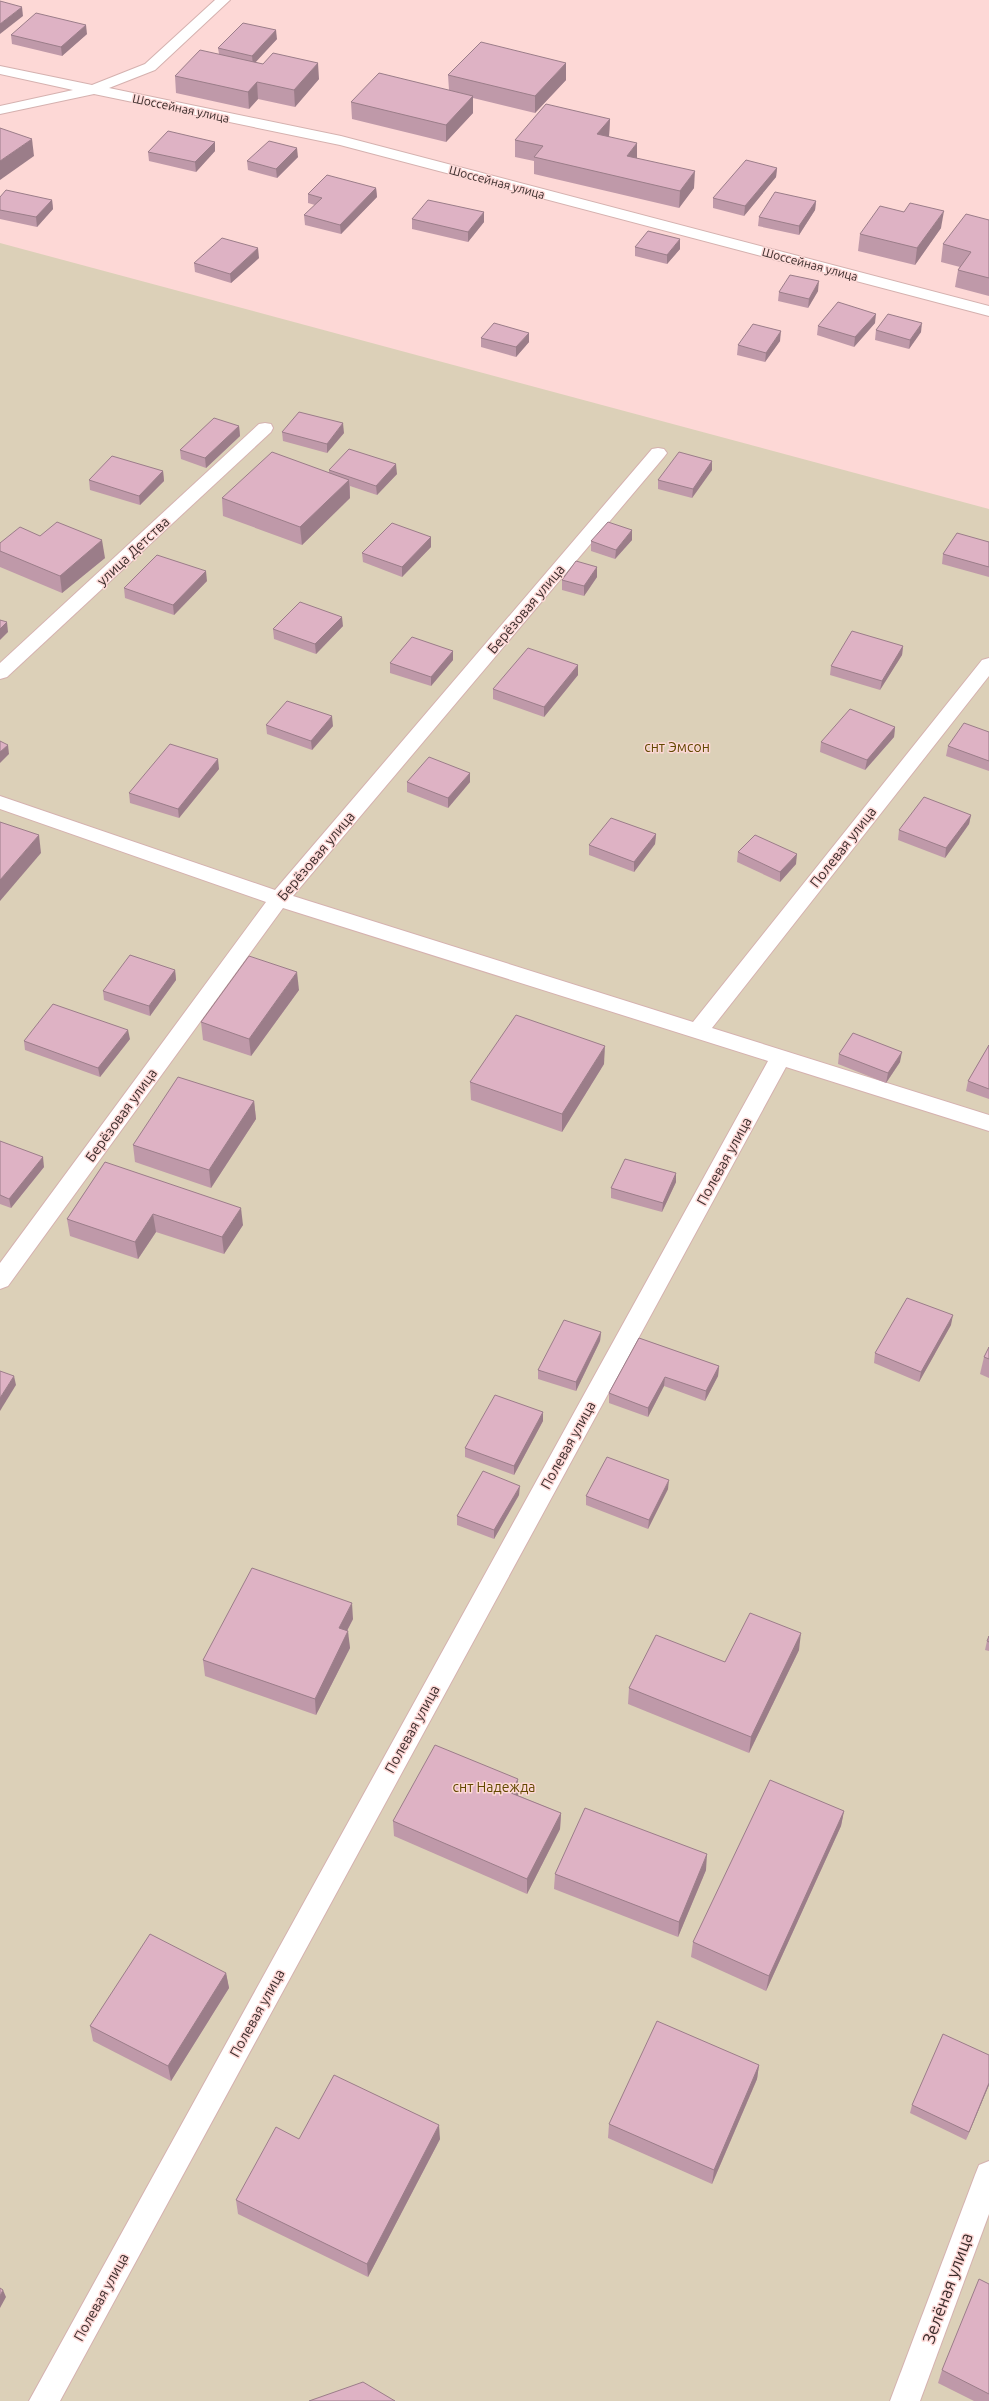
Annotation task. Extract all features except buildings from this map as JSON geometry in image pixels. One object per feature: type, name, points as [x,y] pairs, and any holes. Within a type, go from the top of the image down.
[{"type":"street","points":[[0,110],[92,90],[150,67],[224,0]]},
{"type":"street","name":"Шоссейная улица","points":[[0,70],[341,141],[989,311]]},
{"type":"street","name":"улица Детства","points":[[0,673],[265,428]]},
{"type":"street","name":"Берёзовая улица","points":[[0,1280],[279,899],[658,453]]},
{"type":"street","name":"Полевая улица","points":[[698,1031],[989,664]]},
{"type":"street","points":[[0,802],[279,899],[989,1122]]},
{"type":"street","name":"Полевая улица","points":[[44,2401],[781,1057]]},
{"type":"street","name":"Зелёная улица","points":[[905,2401],[989,2174]]},
{"type":"green space","name":"снт Надежда","points":[[0,243],[989,509],[989,2401],[0,2401]]},
{"type":"park label","name":"снт Эмсон","points":[[677,747]]}]
